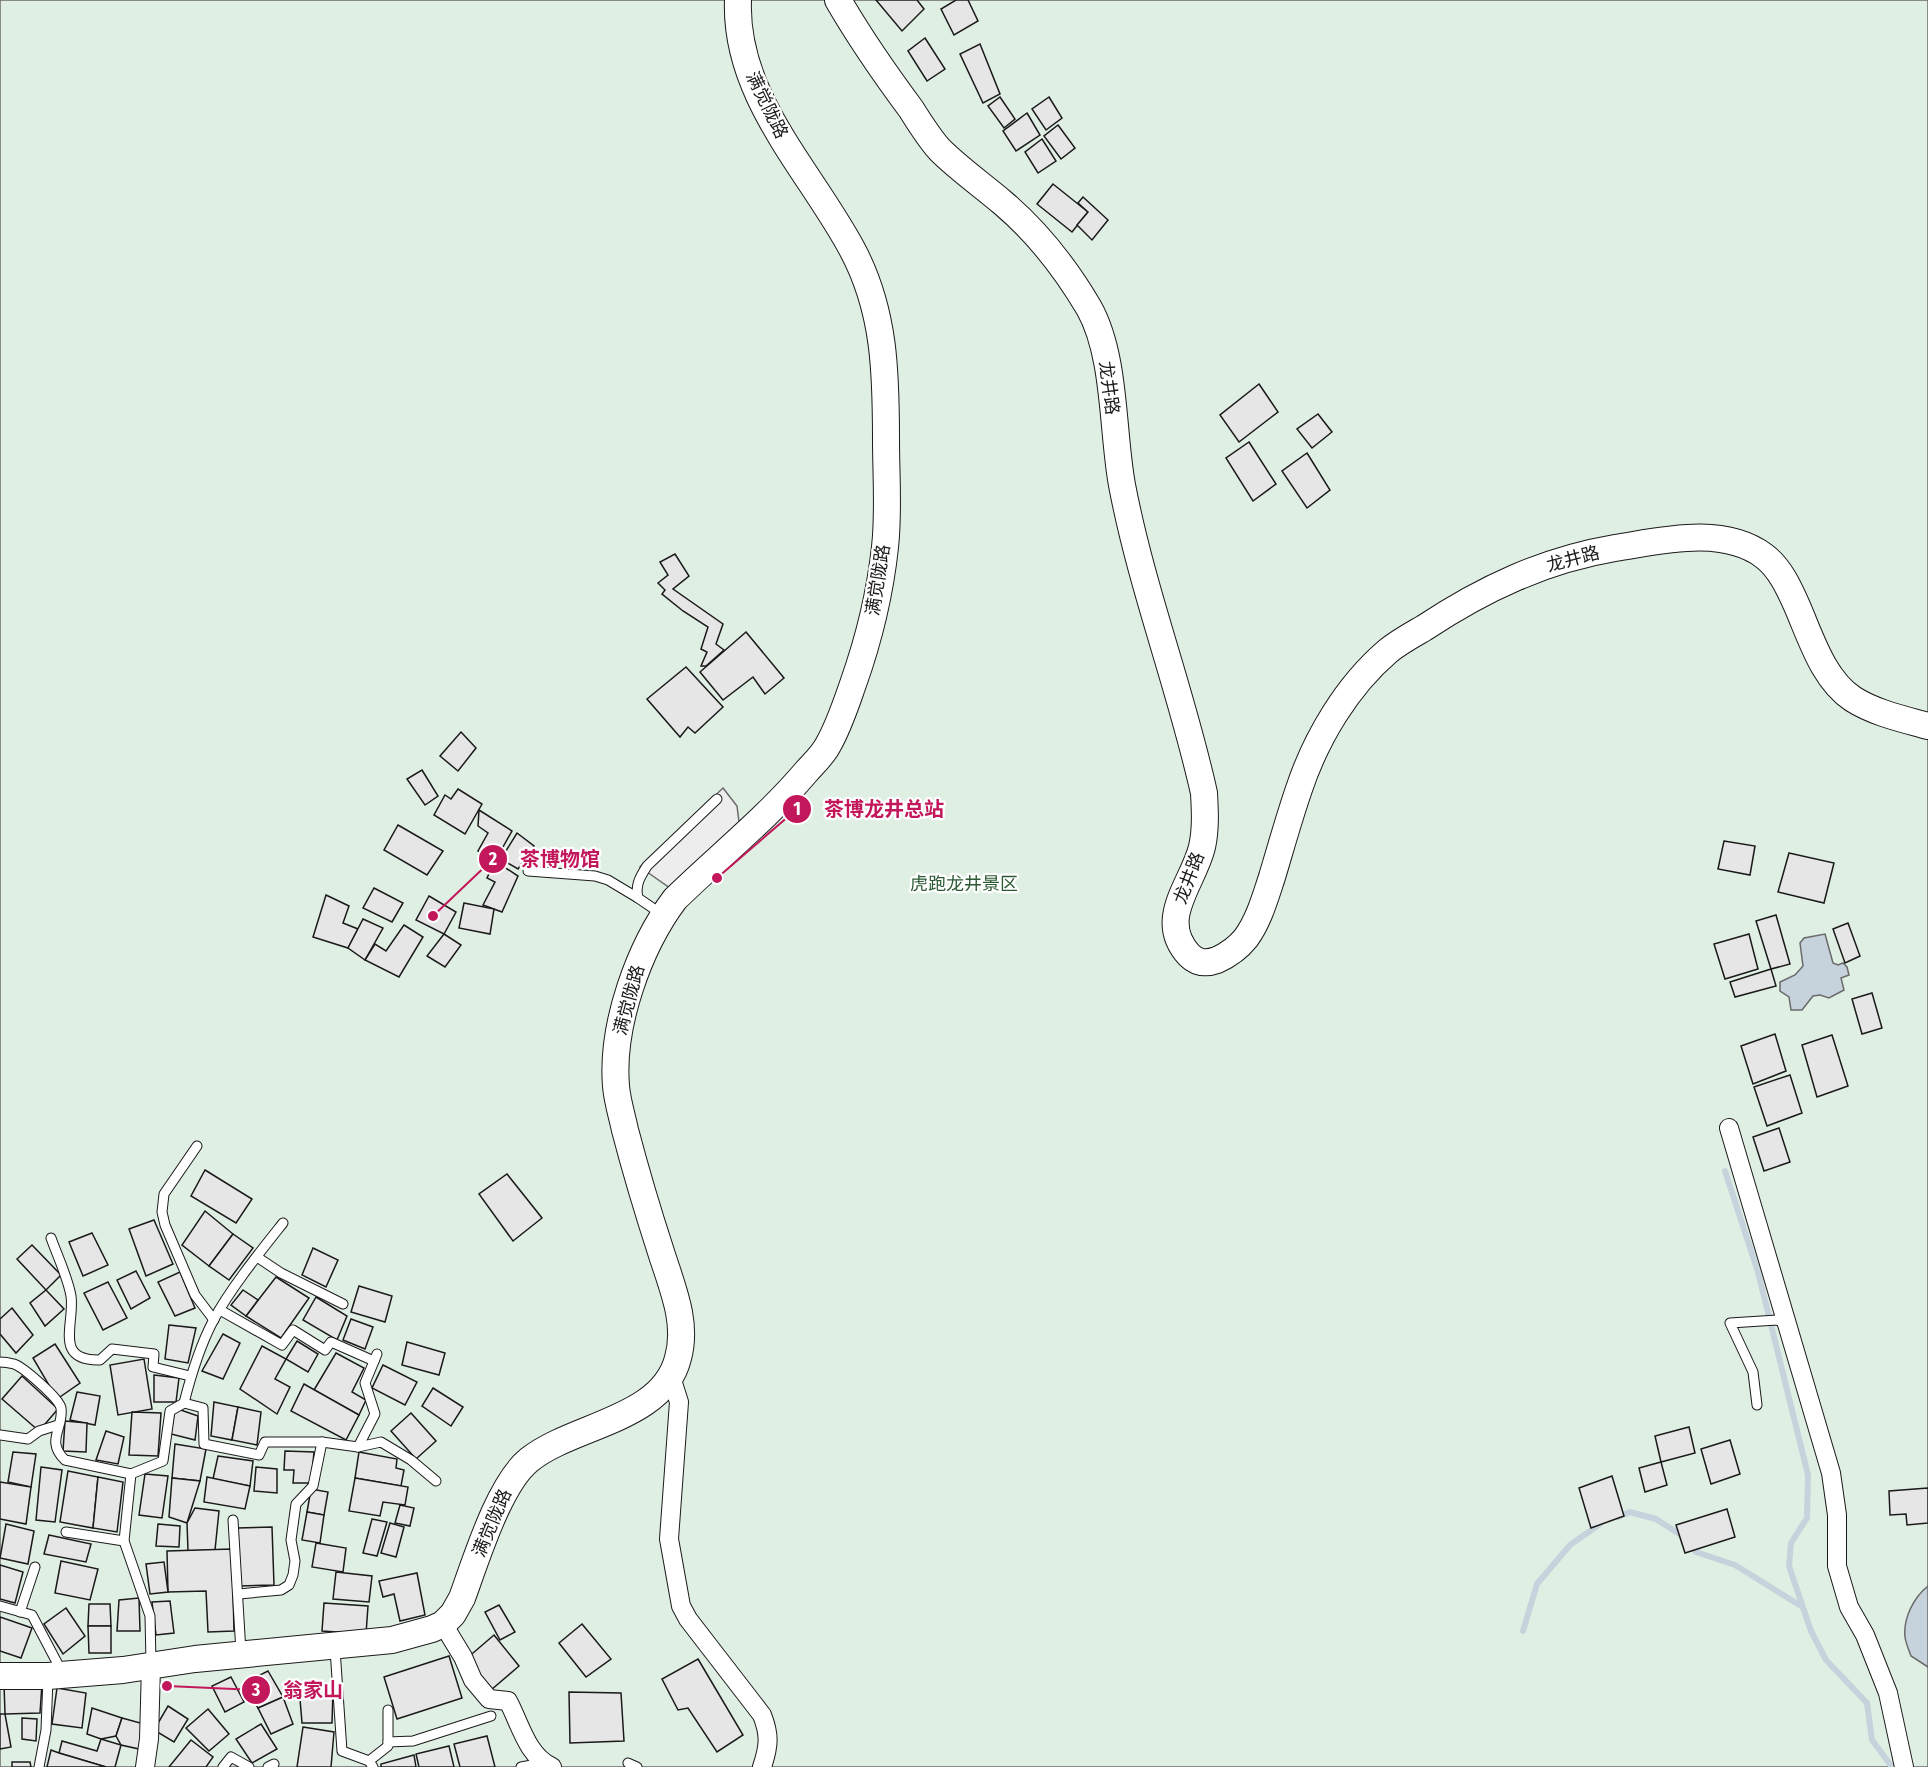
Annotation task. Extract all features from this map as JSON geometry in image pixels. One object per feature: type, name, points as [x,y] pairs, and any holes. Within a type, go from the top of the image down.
[{"type":"street","name":"满觉陇路","points":[[443,1624],[453,1614],[462,1598],[498,1504],[507,1486],[519,1470],[545,1449],[640,1405],[658,1394],[671,1377],[678,1359],[682,1336],[679,1309],[636,1173],[616,1087],[616,1052],[620,1022],[640,957],[663,915],[675,899],[794,787],[828,746],[848,700],[865,651],[877,599],[885,545],[886,395],[884,353],[878,320],[868,284],[853,250],[769,117],[741,47],[738,0]]},
{"type":"street","name":"龙井路","points":[[838,0],[861,39],[939,148],[1032,231],[1074,284],[1090,309],[1100,331],[1112,399],[1122,485],[1135,547],[1204,793],[1206,817],[1203,844],[1197,865],[1176,908],[1177,934],[1183,947],[1194,960],[1208,963],[1225,957],[1240,945],[1253,928],[1312,756],[1335,713],[1362,677],[1389,650],[1481,592],[1559,560],[1591,552],[1679,538],[1704,537],[1724,540],[1763,555],[1779,570],[1828,673],[1842,690],[1873,709],[1928,726]]},
{"type":"street","points":[[1729,1128],[1781,1322],[1831,1473],[1837,1515],[1837,1566],[1849,1606],[1865,1635],[1888,1693],[1904,1767]]},
{"type":"street","points":[[671,1377],[679,1402],[669,1539],[681,1606],[762,1714],[768,1732],[768,1751],[762,1767]]},
{"type":"street","points":[[0,1676],[56,1675],[392,1640],[443,1624],[463,1657],[473,1680],[489,1699],[508,1701],[530,1747],[547,1765]]},
{"type":"street","points":[[144,1767],[149,1739],[151,1666]]},
{"type":"lane","points":[[638,898],[636,890],[639,878],[647,866],[717,799]]},
{"type":"lane","points":[[528,871],[595,876],[608,880],[663,915]]},
{"type":"lane","points":[[197,1146],[164,1194],[162,1212],[165,1225],[195,1295],[214,1320]]},
{"type":"lane","points":[[0,1362],[15,1364],[57,1399],[61,1409],[55,1438],[57,1453],[65,1460],[131,1474],[163,1461],[170,1411],[184,1402],[190,1376],[214,1320],[256,1257],[283,1223]]},
{"type":"lane","points":[[51,1238],[71,1297],[68,1337],[75,1353],[85,1360],[100,1360],[112,1349],[154,1354],[153,1367],[190,1376]]},
{"type":"lane","points":[[256,1257],[281,1273],[343,1304]]},
{"type":"lane","points":[[220,1310],[282,1345],[293,1330],[324,1350],[330,1342],[376,1358],[365,1383],[375,1414],[358,1447]]},
{"type":"lane","points":[[1757,1405],[1753,1372],[1730,1323],[1781,1322]]},
{"type":"lane","points":[[184,1402],[203,1408],[204,1444],[259,1455],[265,1442],[322,1442],[358,1447],[381,1442],[411,1460],[436,1481]]},
{"type":"lane","points":[[0,1435],[28,1439],[39,1431],[58,1425]]},
{"type":"lane","points":[[239,1594],[281,1590],[289,1585],[294,1575],[295,1561],[291,1540],[296,1504],[313,1486],[322,1442]]},
{"type":"lane","points":[[131,1474],[123,1541],[150,1616],[151,1666]]},
{"type":"lane","points":[[233,1520],[241,1655]]},
{"type":"lane","points":[[66,1532],[123,1541]]},
{"type":"lane","points":[[20,1612],[35,1567]]},
{"type":"lane","points":[[0,1606],[32,1615],[56,1675],[39,1767]]},
{"type":"lane","points":[[335,1646],[342,1751],[371,1764],[388,1746],[388,1710]]},
{"type":"lane","points":[[388,1742],[413,1741],[491,1716]]},
{"type":"lane","points":[[223,1767],[231,1757],[249,1767]]},
{"type":"lane","points":[[521,1767],[547,1765]]},
{"type":"green space","name":"虎跑龙井景区","points":[[0,0],[1928,0],[1928,1767],[0,1767]]},
{"type":"shaded area","points":[[723,788],[737,806],[739,822],[670,888],[640,867]]},
{"type":"shaded area","points":[[1825,934],[1833,963],[1838,965],[1843,963],[1847,967],[1849,975],[1841,978],[1844,990],[1829,998],[1820,995],[1813,996],[1802,1010],[1791,1010],[1789,997],[1780,991],[1780,982],[1795,975],[1803,966],[1800,943],[1804,938]]},
{"type":"shaded area","points":[[1928,1586],[1928,1667],[1911,1656],[1905,1640],[1905,1630],[1910,1608]]},
{"type":"building","points":[[876,0],[917,0],[924,9],[902,31]]},
{"type":"building","points":[[956,0],[968,0],[978,21],[954,35],[941,9]]},
{"type":"building","points":[[925,38],[945,69],[927,81],[908,51]]},
{"type":"building","points":[[980,44],[1000,94],[983,103],[960,54]]},
{"type":"building","points":[[1000,97],[1015,119],[1004,128],[988,106]]},
{"type":"building","points":[[1049,97],[1062,118],[1046,130],[1032,109]]},
{"type":"building","points":[[1027,113],[1040,135],[1016,151],[1003,131]]},
{"type":"building","points":[[1058,125],[1075,148],[1061,159],[1044,136]]},
{"type":"building","points":[[1042,139],[1056,161],[1038,173],[1025,152]]},
{"type":"building","points":[[1053,184],[1088,212],[1072,232],[1037,204]]},
{"type":"building","points":[[1083,197],[1108,220],[1092,240],[1077,225],[1088,212],[1078,203]]},
{"type":"building","points":[[1259,384],[1278,412],[1239,442],[1220,415]]},
{"type":"building","points":[[1318,414],[1332,432],[1312,448],[1297,429]]},
{"type":"building","points":[[1249,442],[1276,484],[1253,501],[1226,458]]},
{"type":"building","points":[[1307,453],[1330,490],[1307,508],[1282,471]]},
{"type":"building","points":[[675,554],[689,576],[673,589],[723,624],[716,644],[724,650],[706,666],[701,666],[707,652],[701,649],[708,627],[662,594],[665,590],[658,583],[668,575],[660,562]]},
{"type":"building","points":[[746,632],[784,678],[765,694],[753,677],[723,700],[700,672]]},
{"type":"building","points":[[686,667],[723,707],[695,733],[688,727],[680,737],[647,699]]},
{"type":"building","points":[[461,732],[476,748],[458,771],[440,756]]},
{"type":"building","points":[[422,770],[438,796],[425,805],[407,779]]},
{"type":"building","points":[[458,789],[482,804],[465,834],[434,815],[445,795],[451,799]]},
{"type":"building","points":[[479,810],[512,831],[495,861],[478,851],[488,833],[478,826]]},
{"type":"building","points":[[398,825],[443,851],[427,875],[384,850]]},
{"type":"building","points":[[517,833],[534,846],[518,869],[501,859]]},
{"type":"building","points":[[1724,841],[1755,846],[1750,875],[1718,869]]},
{"type":"building","points":[[1789,853],[1834,863],[1824,903],[1778,892]]},
{"type":"building","points":[[495,861],[518,876],[502,912],[483,905],[495,882],[487,878]]},
{"type":"building","points":[[374,888],[403,903],[392,922],[363,908]]},
{"type":"building","points":[[326,895],[349,906],[343,923],[358,929],[348,948],[313,937]]},
{"type":"building","points":[[429,896],[456,912],[444,934],[416,920]]},
{"type":"building","points":[[464,903],[494,909],[490,934],[459,928]]},
{"type":"building","points":[[1776,915],[1790,964],[1771,969],[1756,921]]},
{"type":"building","points":[[363,919],[383,928],[365,960],[348,948]]},
{"type":"building","points":[[1848,923],[1860,956],[1845,963],[1833,929]]},
{"type":"building","points":[[404,925],[423,937],[399,977],[365,960],[375,944],[386,951]]},
{"type":"building","points":[[444,934],[461,945],[445,967],[427,956]]},
{"type":"building","points":[[1749,934],[1758,969],[1725,979],[1714,944]]},
{"type":"building","points":[[1771,969],[1776,986],[1735,997],[1730,982]]},
{"type":"building","points":[[1872,993],[1882,1028],[1862,1034],[1852,999]]},
{"type":"building","points":[[1775,1034],[1786,1071],[1753,1084],[1741,1046]]},
{"type":"building","points":[[1832,1035],[1848,1086],[1817,1097],[1802,1045]]},
{"type":"building","points":[[1790,1075],[1802,1113],[1767,1126],[1754,1087]]},
{"type":"building","points":[[1779,1128],[1790,1162],[1764,1171],[1753,1137]]},
{"type":"building","points":[[205,1170],[252,1199],[236,1223],[191,1196]]},
{"type":"building","points":[[507,1174],[542,1218],[513,1241],[479,1194]]},
{"type":"building","points":[[205,1211],[233,1234],[209,1266],[182,1245]]},
{"type":"building","points":[[154,1220],[173,1264],[146,1276],[129,1229]]},
{"type":"building","points":[[92,1233],[108,1265],[83,1276],[69,1242]]},
{"type":"building","points":[[233,1234],[253,1248],[229,1280],[209,1266]]},
{"type":"building","points":[[32,1245],[61,1275],[46,1290],[17,1259]]},
{"type":"building","points":[[313,1248],[338,1260],[326,1287],[302,1275]]},
{"type":"building","points":[[136,1271],[150,1298],[131,1309],[117,1280]]},
{"type":"building","points":[[180,1272],[195,1308],[175,1316],[158,1282]]},
{"type":"building","points":[[276,1277],[309,1298],[281,1338],[246,1316]]},
{"type":"building","points":[[108,1282],[127,1318],[103,1330],[84,1293]]},
{"type":"building","points":[[359,1286],[392,1296],[385,1322],[351,1312]]},
{"type":"building","points":[[46,1290],[64,1309],[45,1326],[30,1303]]},
{"type":"building","points":[[243,1290],[258,1300],[246,1316],[231,1305]]},
{"type":"building","points":[[316,1297],[347,1316],[337,1340],[303,1320]]},
{"type":"building","points":[[12,1308],[33,1335],[16,1353],[0,1334],[0,1319]]},
{"type":"building","points":[[351,1319],[373,1327],[365,1349],[343,1340]]},
{"type":"building","points":[[169,1325],[196,1328],[188,1363],[165,1359]]},
{"type":"building","points":[[223,1334],[240,1343],[223,1379],[202,1371]]},
{"type":"building","points":[[297,1341],[318,1354],[308,1372],[286,1359]]},
{"type":"building","points":[[407,1342],[445,1353],[439,1375],[402,1365]]},
{"type":"building","points":[[55,1344],[80,1383],[57,1399],[33,1358]]},
{"type":"building","points":[[262,1346],[286,1359],[275,1379],[290,1387],[277,1414],[240,1389]]},
{"type":"building","points":[[336,1353],[364,1368],[352,1392],[366,1400],[359,1415],[314,1390]]},
{"type":"building","points":[[144,1359],[152,1409],[118,1415],[110,1365]]},
{"type":"building","points":[[383,1365],[417,1382],[405,1405],[372,1388]]},
{"type":"building","points":[[154,1375],[179,1378],[176,1402],[154,1402]]},
{"type":"building","points":[[22,1376],[58,1409],[39,1431],[2,1399]]},
{"type":"building","points":[[304,1384],[359,1415],[346,1440],[291,1411]]},
{"type":"building","points":[[433,1388],[463,1407],[451,1426],[422,1406]]},
{"type":"building","points":[[77,1392],[100,1396],[95,1425],[70,1420]]},
{"type":"building","points":[[214,1402],[238,1407],[232,1440],[211,1436]]},
{"type":"building","points":[[238,1407],[261,1412],[257,1445],[232,1440]]},
{"type":"building","points":[[175,1408],[198,1416],[195,1440],[171,1434]]},
{"type":"building","points":[[132,1412],[161,1413],[158,1456],[129,1455]]},
{"type":"building","points":[[411,1413],[436,1441],[416,1459],[391,1431]]},
{"type":"building","points":[[65,1421],[87,1423],[86,1452],[63,1451]]},
{"type":"building","points":[[1689,1427],[1695,1453],[1661,1462],[1655,1436]]},
{"type":"building","points":[[106,1431],[124,1437],[118,1464],[96,1460]]},
{"type":"building","points":[[1730,1440],[1740,1474],[1711,1484],[1701,1449]]},
{"type":"building","points":[[175,1444],[206,1449],[200,1481],[172,1478]]},
{"type":"building","points":[[285,1451],[314,1452],[311,1483],[293,1483],[294,1470],[284,1470]]},
{"type":"building","points":[[13,1452],[36,1454],[31,1487],[8,1482]]},
{"type":"building","points":[[359,1452],[397,1459],[396,1468],[404,1470],[401,1486],[355,1478]]},
{"type":"building","points":[[218,1456],[253,1461],[250,1486],[213,1479]]},
{"type":"building","points":[[1661,1462],[1667,1485],[1645,1492],[1639,1468]]},
{"type":"building","points":[[41,1467],[62,1470],[55,1522],[36,1520]]},
{"type":"building","points":[[256,1467],[277,1469],[277,1493],[254,1491]]},
{"type":"building","points":[[68,1471],[98,1477],[93,1528],[60,1522]]},
{"type":"building","points":[[145,1474],[168,1476],[162,1518],[139,1515]]},
{"type":"building","points":[[1612,1476],[1624,1516],[1591,1528],[1579,1488]]},
{"type":"building","points":[[98,1477],[123,1482],[117,1532],[93,1528]]},
{"type":"building","points":[[207,1477],[250,1486],[245,1509],[204,1502]]},
{"type":"building","points":[[172,1478],[200,1481],[187,1523],[169,1517]]},
{"type":"building","points":[[355,1478],[408,1487],[405,1505],[383,1502],[380,1516],[349,1511]]},
{"type":"building","points":[[0,1482],[31,1487],[26,1524],[0,1519]]},
{"type":"building","points":[[1928,1488],[1928,1523],[1907,1525],[1906,1514],[1890,1515],[1889,1491]]},
{"type":"building","points":[[311,1489],[328,1492],[324,1515],[307,1512]]},
{"type":"building","points":[[400,1505],[414,1508],[410,1526],[395,1523]]},
{"type":"building","points":[[195,1508],[219,1511],[215,1550],[188,1551],[187,1523]]},
{"type":"building","points":[[1727,1509],[1735,1537],[1685,1553],[1676,1525]]},
{"type":"building","points":[[307,1512],[324,1515],[320,1543],[302,1540]]},
{"type":"building","points":[[372,1519],[387,1522],[377,1556],[363,1553]]},
{"type":"building","points":[[390,1523],[404,1527],[396,1557],[381,1553]]},
{"type":"building","points":[[6,1524],[34,1531],[28,1564],[0,1558]]},
{"type":"building","points":[[158,1524],[180,1526],[179,1547],[156,1546]]},
{"type":"building","points":[[272,1527],[274,1585],[239,1586],[237,1528]]},
{"type":"building","points":[[49,1535],[91,1544],[86,1562],[44,1554]]},
{"type":"building","points":[[316,1543],[346,1548],[343,1572],[312,1567]]},
{"type":"building","points":[[232,1549],[234,1631],[208,1632],[206,1591],[168,1592],[167,1551]]},
{"type":"building","points":[[61,1561],[98,1569],[90,1600],[55,1593]]},
{"type":"building","points":[[164,1562],[168,1592],[150,1594],[146,1564]]},
{"type":"building","points":[[0,1565],[23,1572],[15,1603],[0,1599]]},
{"type":"building","points":[[336,1572],[372,1576],[369,1602],[333,1599]]},
{"type":"building","points":[[417,1573],[425,1615],[400,1621],[394,1594],[383,1597],[379,1581]]},
{"type":"building","points":[[139,1598],[140,1631],[117,1631],[119,1600]]},
{"type":"building","points":[[170,1601],[174,1633],[156,1635],[152,1602]]},
{"type":"building","points":[[324,1603],[368,1606],[366,1634],[322,1631]]},
{"type":"building","points":[[89,1604],[110,1604],[111,1626],[88,1626]]},
{"type":"building","points":[[499,1605],[515,1632],[500,1640],[485,1612]]},
{"type":"building","points":[[66,1608],[85,1636],[63,1654],[44,1624]]},
{"type":"building","points":[[0,1617],[32,1628],[21,1658],[0,1651]]},
{"type":"building","points":[[582,1624],[611,1659],[586,1677],[559,1643]]},
{"type":"building","points":[[88,1626],[111,1626],[111,1653],[89,1653]]},
{"type":"building","points":[[494,1635],[519,1666],[491,1690],[466,1659]]},
{"type":"building","points":[[449,1656],[462,1698],[397,1719],[384,1677]]},
{"type":"building","points":[[698,1659],[743,1735],[717,1752],[688,1708],[678,1710],[662,1679]]},
{"type":"building","points":[[268,1671],[283,1697],[258,1708],[244,1683]]},
{"type":"building","points":[[231,1677],[244,1702],[225,1712],[212,1686]]},
{"type":"building","points":[[4,1684],[42,1684],[40,1713],[5,1714]]},
{"type":"building","points":[[299,1687],[333,1690],[332,1723],[302,1723]]},
{"type":"building","points":[[57,1688],[86,1693],[82,1728],[52,1724]]},
{"type":"building","points":[[569,1692],[621,1693],[624,1741],[570,1743]]},
{"type":"building","points":[[283,1697],[293,1724],[271,1734],[258,1708]]},
{"type":"building","points":[[168,1706],[188,1719],[174,1742],[154,1730]]},
{"type":"building","points":[[92,1708],[122,1718],[116,1736],[101,1739],[87,1734]]},
{"type":"building","points":[[208,1709],[229,1734],[209,1751],[186,1728]]},
{"type":"building","points":[[0,1714],[5,1714],[11,1747],[0,1749]]},
{"type":"building","points":[[22,1718],[37,1719],[36,1741],[22,1739]]},
{"type":"building","points":[[122,1718],[144,1724],[139,1749],[121,1745],[116,1736]]},
{"type":"building","points":[[261,1724],[277,1749],[252,1763],[236,1739]]},
{"type":"building","points":[[303,1727],[334,1732],[331,1767],[297,1767]]},
{"type":"building","points":[[487,1736],[495,1767],[460,1767],[454,1744]]},
{"type":"building","points":[[101,1739],[121,1745],[115,1767],[106,1767],[59,1753],[62,1741],[97,1751]]},
{"type":"building","points":[[191,1740],[213,1757],[206,1767],[169,1767]]},
{"type":"building","points":[[449,1746],[454,1767],[419,1767],[416,1754]]},
{"type":"building","points":[[51,1750],[59,1753],[106,1767],[47,1767]]},
{"type":"building","points":[[414,1755],[416,1767],[381,1767],[381,1764]]},
{"type":"building","points":[[12,1762],[30,1762],[31,1767],[12,1767]]},
{"type":"waterway","points":[[1725,1171],[1758,1272],[1808,1475],[1807,1518],[1791,1543],[1789,1566],[1811,1631],[1826,1660],[1867,1703],[1872,1740],[1892,1767]]},
{"type":"waterway","points":[[1618,1517],[1630,1512],[1656,1519],[1684,1537]]},
{"type":"waterway","points":[[1523,1631],[1537,1584],[1570,1545],[1600,1524]]},
{"type":"waterway","points":[[1690,1545],[1696,1552],[1735,1565],[1801,1606]]},
{"type":"place","name":"茶博龙井总站","points":[[717,878]]},
{"type":"place","name":"茶博物馆","points":[[433,916]]},
{"type":"place","name":"翁家山","points":[[167,1686]]}]
